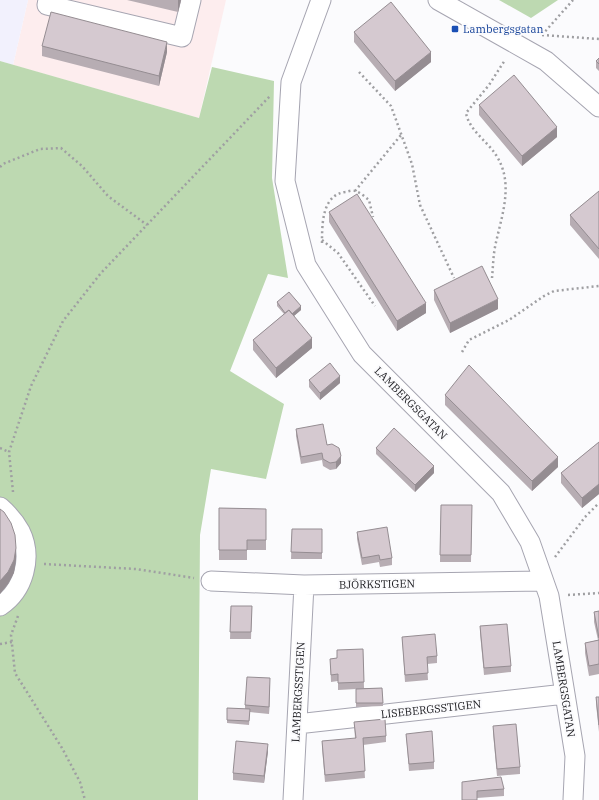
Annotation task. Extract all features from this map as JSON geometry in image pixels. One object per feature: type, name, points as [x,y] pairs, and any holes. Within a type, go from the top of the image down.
[{"type":"street","points":[[48,0],[47,5],[182,36],[191,0]]},
{"type":"street","name":"LAMBERGSGATAN","points":[[321,0],[291,82],[284,181],[306,265],[362,354],[501,493],[530,542],[544,582],[565,694],[575,756],[573,800]]},
{"type":"street","points":[[438,0],[546,60],[599,107]]},
{"type":"street","points":[[0,507],[11,518],[20,531],[31,562],[17,590],[0,606]]},
{"type":"street","name":"BJÖRKSTIGEN","points":[[211,581],[304,585],[544,582]]},
{"type":"street","name":"LAMBERGSSTIGEN","points":[[293,800],[304,585]]},
{"type":"street","name":"LISEBERGSSTIGEN","points":[[297,724],[565,694]]},
{"type":"path","points":[[542,35],[573,0]]},
{"type":"path","points":[[535,31],[542,35],[599,39]]},
{"type":"path","points":[[492,278],[492,263],[502,219],[507,179],[504,168],[496,154],[471,125],[467,119],[466,113],[489,85],[516,42]]},
{"type":"path","points":[[359,72],[391,106],[412,164],[420,206],[454,278]]},
{"type":"path","points":[[14,493],[9,452],[31,386],[63,321],[101,273],[272,94]]},
{"type":"path","points":[[355,191],[401,134]]},
{"type":"path","points":[[0,167],[3,164],[40,149],[61,148],[82,166],[108,196],[147,224]]},
{"type":"path","points":[[322,247],[328,202],[333,195],[340,192],[355,191],[369,200],[373,217]]},
{"type":"path","points":[[322,240],[338,253],[375,306]]},
{"type":"path","points":[[462,352],[468,340],[509,320],[544,296],[554,291],[599,286]]},
{"type":"path","points":[[0,448],[9,452]]},
{"type":"path","points":[[599,503],[585,517],[560,552],[544,582],[599,593]]},
{"type":"path","points":[[31,562],[58,566],[136,569],[211,581]]},
{"type":"path","points":[[19,614],[11,635],[16,673],[62,748],[80,782],[85,800]]},
{"type":"path","points":[[0,644],[12,642]]},
{"type":"shaded area","points":[[0,0],[28,0],[13,65],[0,61]]},
{"type":"shaded area","points":[[28,0],[226,0],[199,118],[13,65]]},
{"type":"green space","points":[[499,0],[558,0],[531,18]]},
{"type":"green space","points":[[0,61],[199,118],[212,67],[274,81],[272,178],[288,278],[268,274],[230,371],[284,404],[266,479],[211,469],[200,535],[198,800],[0,800]]},
{"type":"building","points":[[391,2],[431,52],[395,81],[354,32]]},
{"type":"building","points":[[51,12],[167,42],[159,76],[42,46]]},
{"type":"building","points":[[514,75],[557,127],[522,156],[479,105]]},
{"type":"building","points":[[599,191],[599,249],[570,215]]},
{"type":"building","points":[[357,194],[426,303],[397,321],[329,212]]},
{"type":"building","points":[[482,266],[498,299],[450,323],[434,290]]},
{"type":"building","points":[[289,292],[301,306],[292,314],[289,310],[285,313],[277,302]]},
{"type":"building","points":[[289,310],[312,338],[276,368],[253,340]]},
{"type":"building","points":[[330,363],[340,376],[320,393],[309,380]]},
{"type":"building","points":[[469,365],[558,457],[532,481],[445,395]]},
{"type":"building","points":[[323,424],[327,445],[332,444],[339,448],[341,456],[336,462],[330,463],[323,459],[322,453],[301,457],[296,429]]},
{"type":"building","points":[[394,428],[434,466],[415,485],[376,448]]},
{"type":"building","points":[[599,442],[599,484],[582,498],[561,473]]},
{"type":"building","points":[[441,505],[472,505],[471,555],[440,555]]},
{"type":"building","points":[[219,508],[266,509],[266,540],[247,540],[247,550],[219,550]]},
{"type":"building","points":[[0,509],[4,512],[11,523],[15,535],[16,548],[14,560],[8,572],[0,581]]},
{"type":"building","points":[[387,527],[392,558],[380,560],[379,555],[362,558],[357,532]]},
{"type":"building","points":[[292,529],[322,529],[322,553],[291,552]]},
{"type":"building","points":[[231,606],[252,606],[251,632],[230,632]]},
{"type":"building","points":[[599,611],[599,638],[594,612]]},
{"type":"building","points":[[507,624],[511,666],[484,668],[480,626]]},
{"type":"building","points":[[435,634],[437,656],[427,657],[428,673],[405,675],[402,637]]},
{"type":"building","points":[[599,640],[599,664],[589,666],[585,643]]},
{"type":"building","points":[[363,649],[364,682],[338,683],[338,674],[331,675],[330,659],[337,658],[337,650]]},
{"type":"building","points":[[247,677],[270,678],[269,707],[245,705]]},
{"type":"building","points":[[382,688],[383,703],[356,703],[356,689]]},
{"type":"building","points":[[596,697],[599,697],[599,725]]},
{"type":"building","points":[[227,708],[250,709],[249,721],[227,720]]},
{"type":"building","points":[[385,719],[386,736],[363,738],[365,771],[325,775],[322,741],[356,738],[354,722]]},
{"type":"building","points":[[516,724],[520,767],[497,769],[493,726]]},
{"type":"building","points":[[432,731],[434,762],[409,764],[406,734]]},
{"type":"building","points":[[236,741],[268,744],[264,776],[233,773]]},
{"type":"building","points":[[501,777],[504,789],[477,791],[477,800],[462,800],[462,782]]},
{"type":"place","name":"Lambergsgatan","points":[[455,29]]}]
